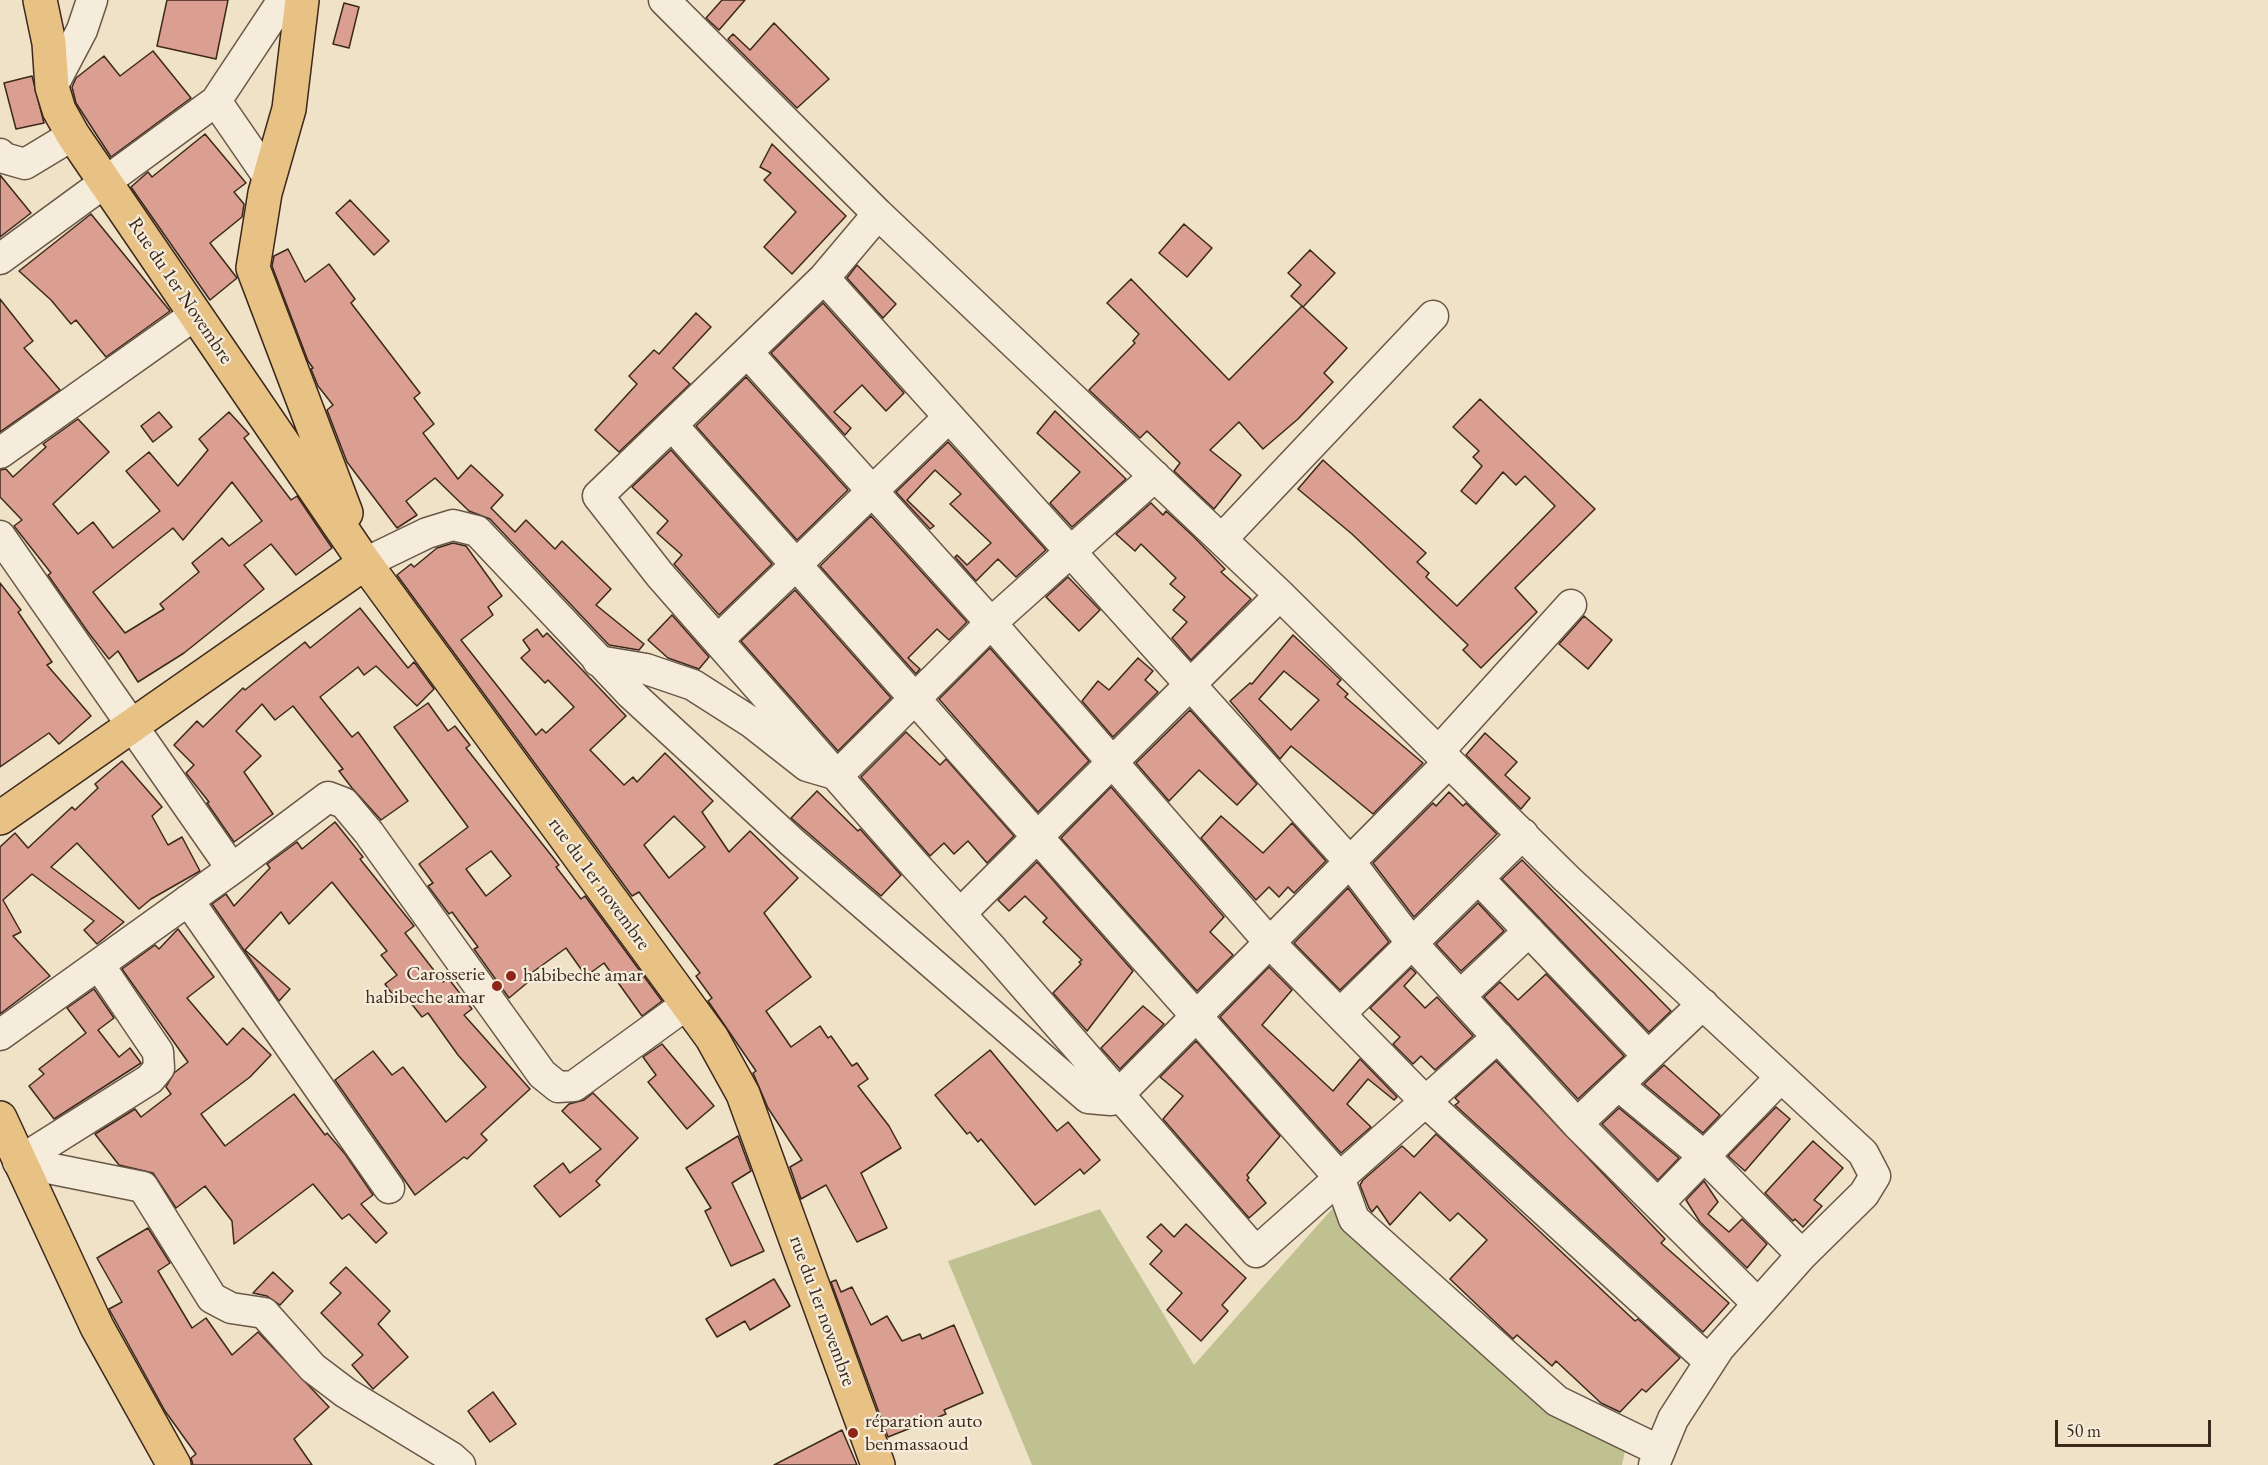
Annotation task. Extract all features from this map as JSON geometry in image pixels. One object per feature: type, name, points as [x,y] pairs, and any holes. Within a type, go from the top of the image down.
[{"type":"main road","name":"Rue du 1er Novembre","points":[[40,0],[49,43],[52,87],[59,110],[365,563]]},
{"type":"main road","points":[[0,818],[365,563],[253,268],[269,178],[289,109],[302,0]]},
{"type":"main road","name":"rue du 1er novembre","points":[[365,563],[712,1038],[743,1094],[878,1465]]},
{"type":"main road","points":[[0,1118],[18,1162],[97,1327],[174,1465]]},
{"type":"street","points":[[52,87],[82,30],[92,0]]},
{"type":"street","points":[[0,258],[107,184],[216,101],[283,0]]},
{"type":"street","points":[[664,0],[878,214],[1222,539],[1523,834],[1863,1153],[1875,1176],[1864,1194],[1802,1255],[1710,1362],[1673,1419],[1657,1458],[1557,1401],[1354,1219],[1339,1177],[794,566],[672,425]]},
{"type":"street","points":[[216,101],[269,178]]},
{"type":"street","points":[[6,159],[25,164],[74,135]]},
{"type":"street","points":[[878,214],[824,278],[598,496],[660,575],[719,639],[1256,1252],[1498,1037]]},
{"type":"street","points":[[824,278],[1350,862],[1411,942],[1460,996],[1577,1124],[1758,1304]]},
{"type":"street","points":[[0,453],[196,314]]},
{"type":"street","points":[[1222,539],[1432,316]]},
{"type":"street","points":[[748,353],[991,623],[1270,943],[1426,1102],[1710,1362]]},
{"type":"street","points":[[719,639],[950,417]]},
{"type":"street","points":[[838,775],[991,623],[1155,476]]},
{"type":"street","points":[[365,563],[427,533],[453,525],[477,531],[598,661],[793,843],[1088,1098],[1111,1100],[1350,862],[1444,757],[1571,605]]},
{"type":"street","points":[[0,536],[232,869]]},
{"type":"street","points":[[960,914],[1280,595]]},
{"type":"street","points":[[598,661],[646,669],[693,685],[751,722],[807,766],[838,775]]},
{"type":"street","points":[[0,1035],[99,966],[328,797],[344,803],[369,833],[542,1074],[558,1087],[574,1086],[687,1004]]},
{"type":"street","points":[[1340,1014],[1523,834]]},
{"type":"street","points":[[1478,878],[1648,1056]]},
{"type":"street","points":[[188,900],[388,1188]]},
{"type":"street","points":[[1460,996],[1529,931]]},
{"type":"street","points":[[18,1162],[141,1085],[159,1068],[158,1052],[99,966]]},
{"type":"street","points":[[1577,1124],[1703,1004]]},
{"type":"street","points":[[1658,1204],[1781,1077]]},
{"type":"street","points":[[1618,1085],[1705,1157],[1802,1255]]},
{"type":"street","points":[[18,1162],[143,1187],[212,1298],[231,1308],[264,1312],[321,1374],[346,1393],[451,1457],[460,1465]]},
{"type":"street","points":[[862,1420],[853,1433],[867,1465]]},
{"type":"green space","points":[[1347,1192],[1626,1446],[1622,1465],[1032,1465],[948,1261],[1100,1209],[1194,1365]]},
{"type":"building","points":[[167,0],[228,0],[216,59],[157,46]]},
{"type":"building","points":[[722,0],[745,0],[719,30],[706,18]]},
{"type":"building","points":[[344,3],[359,7],[349,48],[333,44]]},
{"type":"building","points":[[774,23],[829,79],[797,108],[728,39],[733,34],[750,50]]},
{"type":"building","points":[[153,51],[191,98],[111,157],[76,103],[72,87],[76,78],[104,56],[120,76]]},
{"type":"building","points":[[32,76],[44,123],[16,129],[4,83]]},
{"type":"building","points":[[205,134],[246,183],[234,192],[244,204],[242,217],[210,243],[237,278],[210,300],[131,187],[148,172],[152,177]]},
{"type":"building","points":[[772,144],[846,216],[792,274],[764,247],[796,212],[764,180],[771,173],[760,167]]},
{"type":"building","points":[[0,175],[31,213],[0,237]]},
{"type":"building","points":[[350,200],[389,241],[374,255],[336,213]]},
{"type":"building","points":[[91,214],[170,311],[106,357],[76,320],[71,324],[51,300],[19,271]]},
{"type":"building","points":[[1184,224],[1212,248],[1187,277],[1159,253]]},
{"type":"building","points":[[288,249],[305,282],[329,264],[355,299],[351,303],[420,393],[414,398],[434,424],[423,433],[458,479],[471,465],[503,495],[491,508],[515,532],[526,520],[555,549],[562,541],[611,589],[596,605],[644,644],[639,650],[609,645],[490,519],[469,511],[435,478],[406,501],[417,515],[397,528],[347,462],[327,410],[333,405],[318,386],[272,266],[274,256]]},
{"type":"building","points":[[1310,250],[1335,273],[1303,307],[1291,296],[1301,285],[1288,273]]},
{"type":"building","points":[[857,265],[896,304],[883,318],[847,278]]},
{"type":"building","points":[[1131,279],[1229,380],[1302,306],[1347,348],[1324,373],[1333,382],[1298,419],[1263,449],[1239,422],[1210,450],[1241,475],[1214,509],[1174,471],[1180,463],[1147,431],[1140,438],[1089,390],[1135,343],[1133,341],[1139,334],[1107,303]]},
{"type":"building","points":[[0,299],[33,341],[24,348],[60,390],[0,432]]},
{"type":"building","points":[[823,303],[904,393],[886,411],[862,385],[834,412],[851,428],[845,435],[771,353]]},
{"type":"building","points":[[696,313],[711,327],[673,368],[690,384],[619,452],[595,430],[637,384],[629,376],[654,350],[659,354]]},
{"type":"building","points":[[746,377],[848,490],[797,540],[696,426]]},
{"type":"building","points":[[1480,399],[1595,509],[1515,588],[1537,612],[1481,668],[1463,650],[1468,645],[1352,534],[1298,489],[1323,460],[1426,553],[1417,562],[1429,573],[1426,577],[1457,606],[1555,506],[1525,476],[1516,485],[1503,472],[1476,504],[1461,491],[1482,466],[1473,457],[1479,451],[1453,427]]},
{"type":"building","points":[[1055,411],[1126,479],[1072,527],[1050,503],[1080,472],[1037,433]]},
{"type":"building","points":[[159,412],[172,427],[153,442],[141,426]]},
{"type":"building","points":[[229,412],[249,434],[244,438],[291,500],[297,496],[332,548],[296,575],[271,544],[244,565],[264,589],[184,653],[138,682],[118,651],[109,659],[48,575],[51,573],[14,526],[22,520],[0,497],[0,470],[6,469],[13,477],[46,447],[43,444],[78,419],[109,452],[53,504],[78,534],[93,522],[113,548],[160,511],[126,471],[149,452],[178,486],[208,450],[199,439]],"holes":[[[232,482],[262,521],[229,546],[222,538],[192,563],[199,572],[160,604],[164,609],[125,633],[93,592],[173,528],[183,540]]]},
{"type":"building","points":[[948,442],[1046,550],[1016,577],[998,559],[976,581],[955,557],[957,555],[967,565],[991,543],[950,504],[961,494],[935,470],[907,500],[934,526],[930,529],[896,492]]},
{"type":"building","points":[[671,450],[772,564],[719,615],[674,564],[682,555],[657,533],[668,521],[632,487]]},
{"type":"building","points":[[1151,503],[1163,515],[1166,511],[1193,536],[1225,569],[1221,572],[1251,599],[1191,660],[1172,638],[1187,622],[1173,610],[1185,597],[1170,584],[1176,578],[1141,544],[1135,551],[1116,534]]},
{"type":"building","points":[[871,516],[967,622],[949,640],[937,629],[908,658],[920,669],[916,674],[820,566]]},
{"type":"building","points":[[453,543],[466,546],[502,596],[488,607],[493,615],[461,640],[536,735],[542,729],[546,733],[574,707],[548,680],[545,683],[521,658],[530,650],[523,640],[537,629],[543,637],[547,633],[626,716],[590,750],[624,785],[633,777],[637,782],[665,753],[713,801],[702,812],[729,852],[750,831],[798,878],[764,913],[811,977],[766,1011],[791,1047],[820,1026],[828,1038],[831,1036],[852,1066],[857,1063],[868,1079],[858,1086],[889,1126],[901,1148],[861,1173],[887,1228],[857,1242],[826,1185],[801,1199],[790,1167],[802,1160],[768,1108],[753,1073],[756,1071],[708,1001],[712,998],[696,976],[700,973],[639,892],[632,896],[397,575],[411,564],[414,567],[437,548]],"holes":[[[674,816],[705,847],[669,878],[644,845]]]},
{"type":"building","points":[[1068,577],[1100,610],[1079,631],[1046,597]]},
{"type":"building","points":[[0,583],[21,610],[18,612],[52,662],[47,665],[91,716],[59,744],[49,733],[0,767]]},
{"type":"building","points":[[795,590],[891,698],[838,751],[741,641]]},
{"type":"building","points":[[360,608],[408,668],[414,662],[434,689],[417,706],[376,666],[364,675],[358,667],[320,697],[352,737],[358,732],[408,801],[381,820],[352,788],[339,771],[343,769],[293,706],[275,720],[262,704],[236,731],[261,756],[244,772],[273,814],[234,842],[207,803],[209,802],[186,773],[194,765],[174,745],[197,721],[203,727],[243,688],[245,690],[305,642],[310,648]]},
{"type":"building","points":[[672,615],[709,657],[699,669],[668,658],[648,640]]},
{"type":"building","points":[[1584,616],[1612,640],[1588,669],[1559,644]]},
{"type":"building","points":[[1293,635],[1341,680],[1337,684],[1348,694],[1345,697],[1423,763],[1373,814],[1291,746],[1280,759],[1230,701],[1250,683],[1252,684]],"holes":[[[1284,671],[1319,700],[1291,730],[1259,699]]]},
{"type":"building","points":[[990,648],[1089,761],[1038,812],[939,699]]},
{"type":"building","points":[[1138,658],[1153,671],[1145,680],[1158,692],[1113,737],[1082,701],[1098,681],[1109,690]]},
{"type":"building","points":[[428,703],[448,731],[455,726],[470,745],[466,748],[559,865],[556,867],[581,899],[585,896],[662,1001],[642,1016],[604,963],[586,976],[566,948],[530,974],[533,978],[509,998],[474,949],[478,947],[452,912],[449,914],[428,886],[433,883],[419,864],[468,827],[394,727]],"holes":[[[491,851],[511,876],[486,896],[466,869]]]},
{"type":"building","points":[[1190,710],[1257,784],[1237,805],[1199,770],[1169,801],[1136,763]]},
{"type":"building","points":[[906,732],[940,765],[946,759],[1014,836],[987,863],[968,841],[954,854],[944,843],[930,856],[861,777]]},
{"type":"building","points":[[1485,733],[1517,762],[1505,775],[1530,798],[1521,809],[1466,755]]},
{"type":"building","points":[[122,761],[162,807],[152,816],[168,845],[182,837],[200,871],[151,899],[139,909],[77,843],[51,867],[124,922],[97,944],[84,930],[94,921],[32,874],[3,900],[21,932],[13,936],[50,976],[0,1014],[0,847],[15,833],[28,848],[72,807],[75,810],[98,788],[95,784]]},
{"type":"building","points":[[1111,787],[1224,917],[1210,932],[1233,955],[1197,991],[1061,838]]},
{"type":"building","points":[[817,791],[858,831],[860,829],[901,875],[881,896],[791,818]]},
{"type":"building","points":[[1449,792],[1463,806],[1466,803],[1497,834],[1414,917],[1373,863],[1433,803],[1436,806]]},
{"type":"building","points":[[1221,816],[1263,853],[1292,823],[1326,861],[1294,893],[1288,887],[1279,897],[1269,887],[1256,900],[1201,838]]},
{"type":"building","points":[[335,822],[363,857],[360,859],[414,926],[405,933],[443,982],[448,978],[472,1009],[464,1015],[530,1089],[481,1134],[487,1140],[467,1159],[464,1157],[415,1195],[335,1080],[373,1051],[392,1075],[403,1067],[446,1122],[486,1087],[458,1055],[428,1013],[422,1017],[403,993],[396,999],[385,984],[397,975],[381,955],[387,951],[332,882],[289,924],[281,912],[245,950],[290,989],[279,1001],[212,904],[226,894],[234,906],[270,868],[267,864],[297,842],[302,849]]},
{"type":"building","points":[[1522,860],[1671,1011],[1649,1032],[1502,879]]},
{"type":"building","points":[[1037,862],[1133,971],[1087,1031],[1053,993],[1081,964],[1079,962],[1082,960],[1043,922],[1047,918],[1025,896],[1009,911],[998,900]]},
{"type":"building","points":[[1348,888],[1389,942],[1340,990],[1294,943]]},
{"type":"building","points":[[1478,903],[1504,931],[1461,971],[1436,944]]},
{"type":"building","points":[[178,929],[214,977],[187,998],[227,1045],[243,1028],[271,1055],[250,1077],[201,1114],[225,1146],[294,1094],[325,1135],[327,1133],[345,1154],[373,1195],[361,1204],[387,1233],[376,1243],[349,1214],[342,1219],[313,1184],[234,1244],[232,1221],[205,1186],[176,1208],[153,1173],[119,1165],[95,1134],[135,1109],[141,1117],[171,1094],[166,1087],[174,1073],[188,1062],[122,969],[155,945],[159,949]]},
{"type":"building","points":[[1269,967],[1292,990],[1262,1025],[1333,1091],[1360,1059],[1397,1097],[1394,1100],[1368,1079],[1347,1104],[1371,1127],[1341,1153],[1220,1017]]},
{"type":"building","points":[[1411,968],[1416,973],[1404,986],[1425,1008],[1437,997],[1473,1036],[1435,1070],[1421,1056],[1413,1064],[1393,1044],[1400,1037],[1370,1008]]},
{"type":"building","points":[[1546,974],[1624,1056],[1578,1099],[1484,997],[1500,982],[1518,1000]]},
{"type":"building","points":[[94,989],[114,1018],[98,1030],[119,1057],[130,1048],[141,1063],[54,1119],[29,1086],[44,1074],[39,1069],[86,1033],[67,1008]]},
{"type":"building","points":[[1143,1006],[1164,1024],[1120,1069],[1101,1048]]},
{"type":"building","points":[[1196,1041],[1280,1136],[1247,1175],[1249,1178],[1247,1180],[1266,1203],[1249,1218],[1163,1119],[1183,1096],[1160,1077]]},
{"type":"building","points":[[662,1044],[714,1106],[687,1129],[648,1082],[656,1075],[643,1057]]},
{"type":"building","points":[[990,1050],[1057,1131],[1068,1122],[1100,1160],[1084,1174],[1080,1169],[1035,1205],[981,1139],[978,1142],[970,1132],[967,1134],[935,1095]]},
{"type":"building","points":[[1496,1061],[1665,1239],[1661,1243],[1729,1303],[1703,1332],[1455,1105],[1459,1102],[1455,1098]]},
{"type":"building","points":[[1664,1065],[1720,1115],[1703,1133],[1644,1084]]},
{"type":"building","points":[[593,1093],[638,1138],[596,1181],[600,1185],[560,1217],[534,1186],[563,1163],[570,1173],[601,1149],[562,1111],[569,1104],[584,1100]]},
{"type":"building","points":[[1776,1107],[1790,1119],[1745,1171],[1728,1156]]},
{"type":"building","points":[[1619,1108],[1679,1158],[1658,1180],[1602,1124]]},
{"type":"building","points":[[1436,1134],[1635,1321],[1638,1319],[1680,1358],[1646,1392],[1642,1389],[1620,1412],[1601,1403],[1556,1361],[1552,1366],[1517,1335],[1513,1339],[1450,1279],[1487,1240],[1458,1213],[1450,1221],[1420,1192],[1390,1225],[1377,1206],[1372,1212],[1369,1208],[1360,1185],[1363,1180],[1402,1146],[1414,1157]]},
{"type":"building","points":[[738,1136],[751,1171],[732,1183],[764,1251],[731,1266],[705,1211],[711,1208],[686,1168]]},
{"type":"building","points":[[1813,1141],[1843,1168],[1814,1200],[1822,1206],[1803,1227],[1795,1219],[1793,1221],[1765,1193]]},
{"type":"building","points":[[1704,1181],[1718,1202],[1708,1214],[1729,1232],[1742,1219],[1767,1244],[1747,1268],[1700,1222],[1686,1200]]},
{"type":"building","points":[[1161,1224],[1174,1237],[1186,1224],[1246,1278],[1222,1305],[1228,1311],[1201,1341],[1167,1310],[1182,1293],[1150,1264],[1162,1251],[1147,1237]]},
{"type":"building","points":[[148,1228],[170,1263],[158,1271],[192,1328],[206,1318],[232,1355],[258,1332],[329,1407],[294,1439],[312,1465],[193,1465],[191,1458],[196,1454],[165,1411],[109,1309],[122,1302],[97,1258]]},
{"type":"building","points":[[346,1267],[390,1311],[378,1324],[408,1357],[373,1389],[352,1365],[363,1355],[321,1313],[341,1293],[330,1283]]},
{"type":"building","points":[[273,1272],[293,1291],[280,1305],[267,1296],[253,1293]]},
{"type":"building","points":[[774,1279],[790,1306],[750,1330],[745,1321],[717,1337],[706,1319]]},
{"type":"building","points":[[836,1280],[841,1292],[852,1287],[871,1325],[887,1316],[902,1341],[920,1334],[922,1339],[954,1325],[983,1393],[944,1410],[946,1414],[888,1437],[831,1282]]},
{"type":"building","points":[[493,1392],[516,1424],[490,1442],[468,1411]]},
{"type":"building","points":[[842,1430],[857,1465],[774,1465]]},
{"type":"place","name":"habibeche amar","points":[[511,976]]},
{"type":"place","name":"Carosserie habibeche amar","points":[[497,986]]},
{"type":"place","name":"réparation auto benmassaoud","points":[[853,1433]]}]
